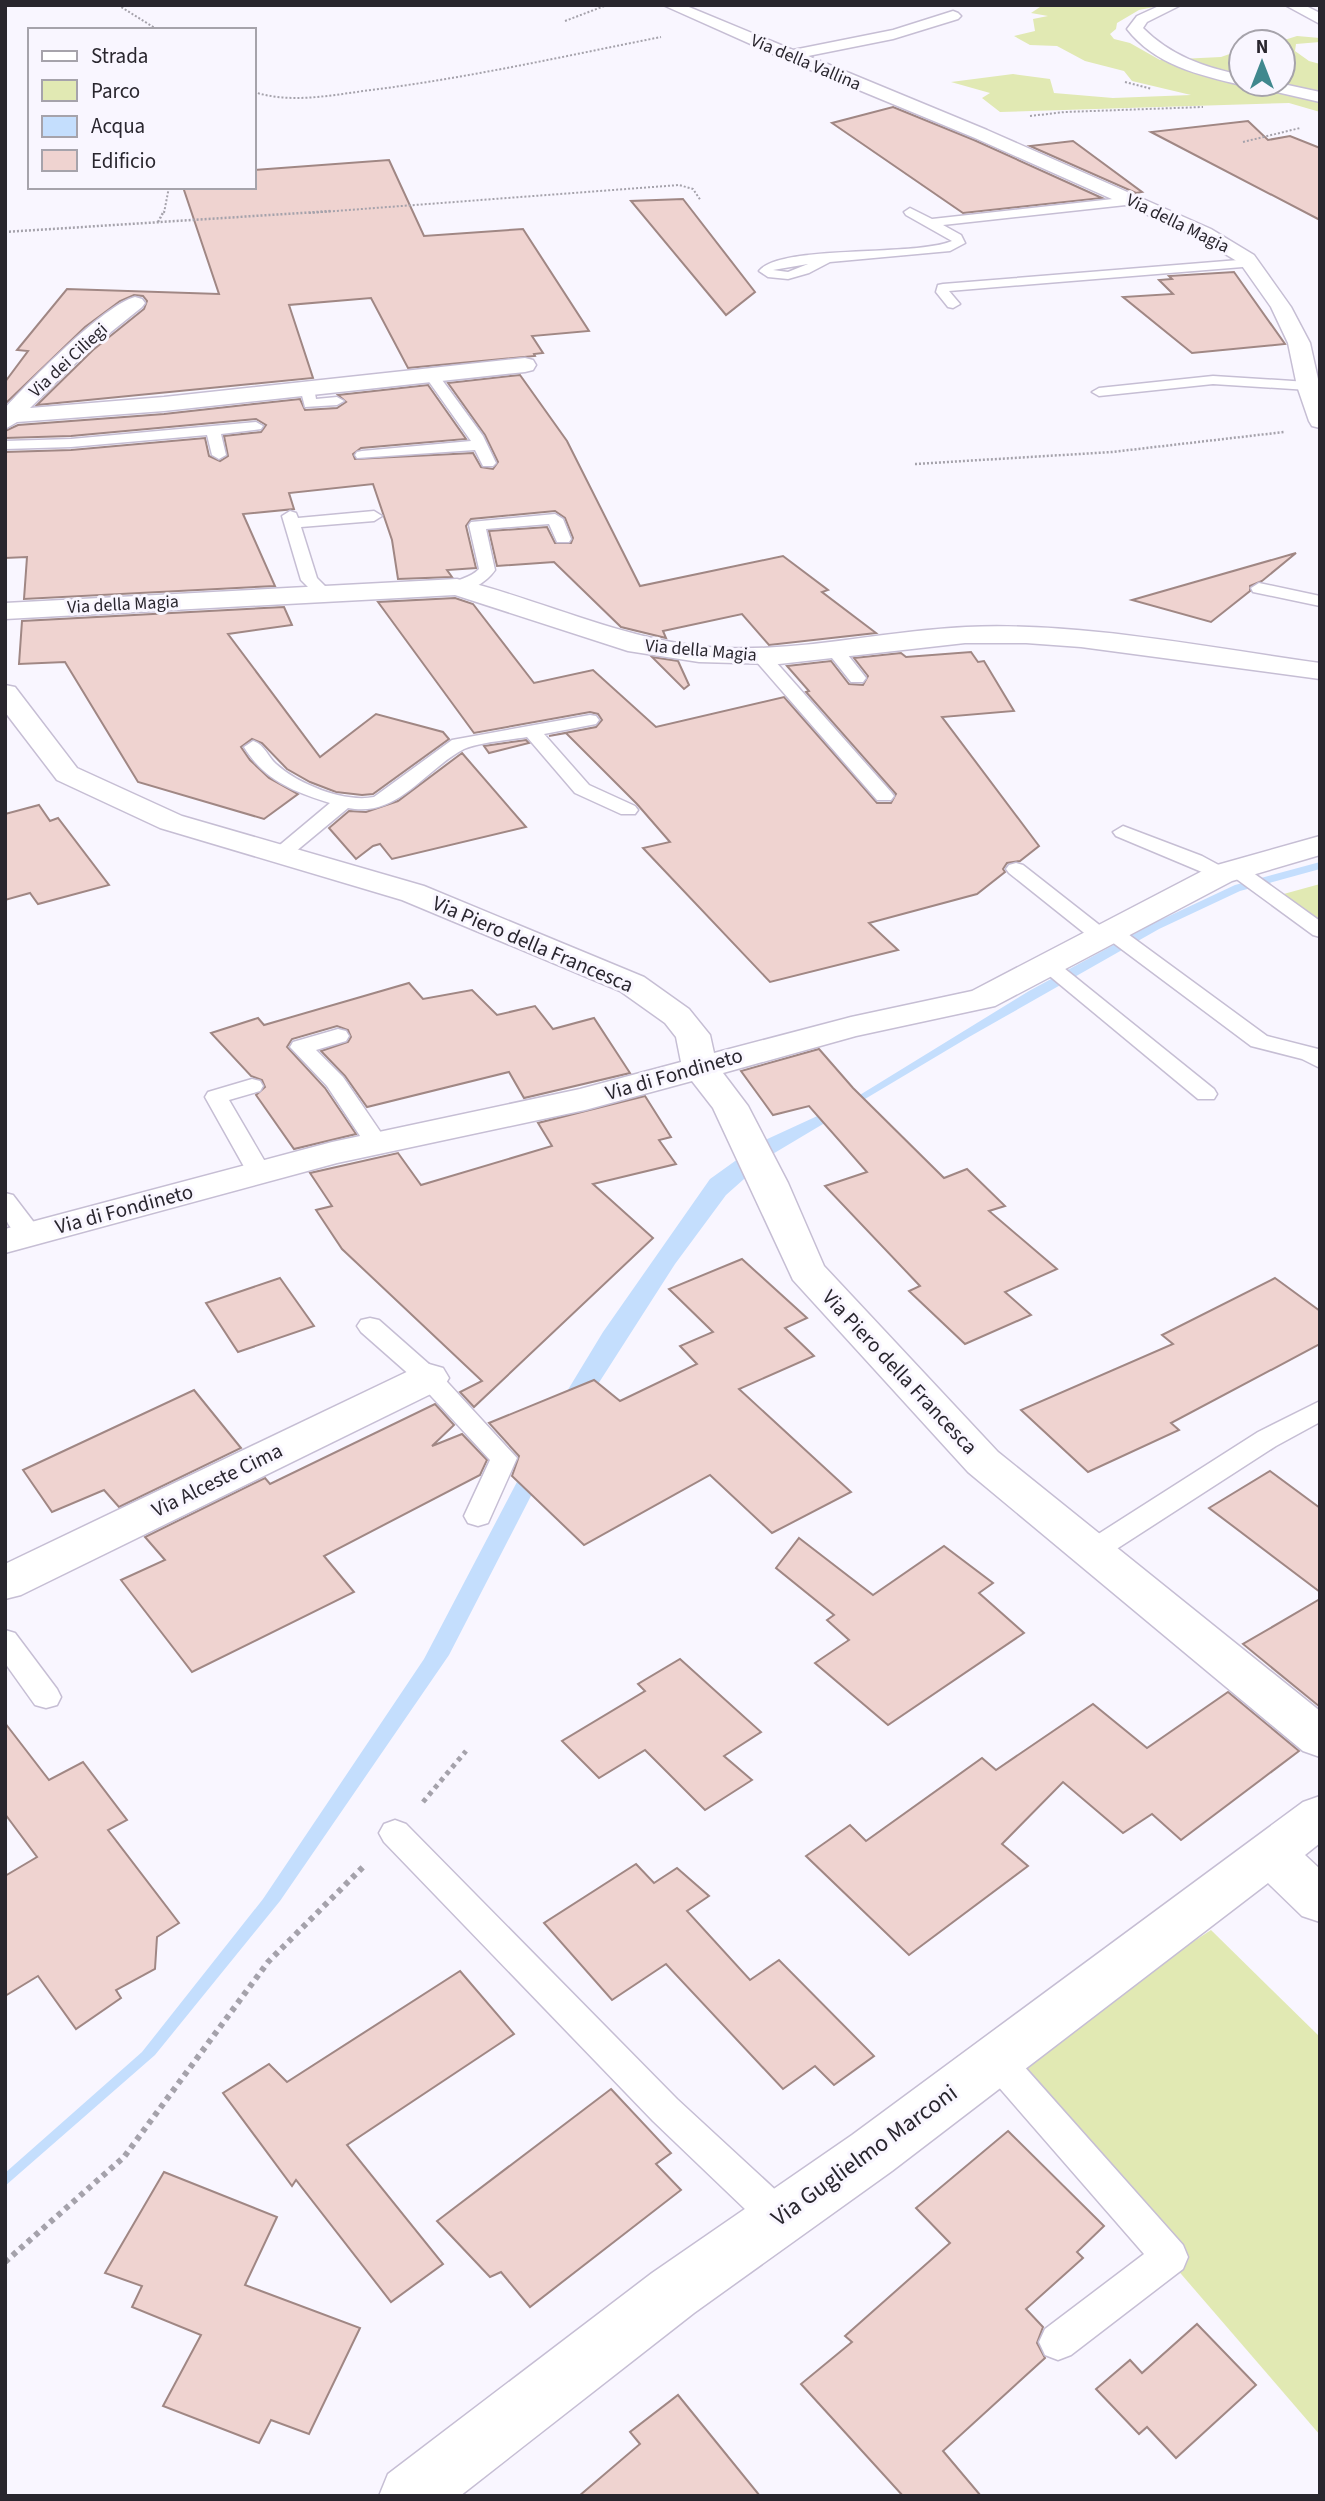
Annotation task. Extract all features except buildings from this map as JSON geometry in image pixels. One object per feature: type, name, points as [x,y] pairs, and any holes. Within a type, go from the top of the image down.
[{"type":"street","name":"Via della Vallina","points":[[670,5],[942,118]]},
{"type":"street","points":[[1174,5],[1142,19],[1135,29],[1151,48],[1179,62],[1227,76]]},
{"type":"street","points":[[1292,5],[1320,19]]},
{"type":"street","points":[[790,56],[914,30],[953,16]]},
{"type":"street","points":[[1297,91],[1320,96]]},
{"type":"street","name":"Via della Magia","points":[[942,118],[1204,233],[1234,249],[1251,263],[1281,307],[1299,343],[1308,386],[1320,421]]},
{"type":"street","name":"Via dei Ciliegi","points":[[8,419],[36,386],[109,322],[135,303]]},
{"type":"street","points":[[8,419],[168,411],[307,388],[526,365]]},
{"type":"street","name":"Via della Magia","points":[[5,611],[323,592],[457,587],[638,645],[699,654],[761,656],[965,635],[1026,635],[1081,639],[1320,671]]},
{"type":"street","name":"Via Piero della Francesca","points":[[5,693],[67,774],[171,822],[413,893],[632,984],[677,1016],[693,1035],[700,1067],[730,1106],[769,1183],[807,1271],[983,1462],[1320,1738]]},
{"type":"street","name":"Via di Fondineto","points":[[18,1238],[258,1172],[376,1143],[585,1099],[851,1027],[983,999],[1059,973],[1110,934],[1320,845]]},
{"type":"street","name":"Via Alceste Cima","points":[[5,1583],[429,1378]]},
{"type":"street","name":"Via Guglielmo Marconi","points":[[410,2496],[673,2293],[872,2153],[1320,1816]]},
{"type":"street","points":[[1270,1853],[1320,1900]]},
{"type":"lane","points":[[931,223],[1131,201]]},
{"type":"lane","points":[[826,259],[950,247],[959,243],[957,238],[910,212]]},
{"type":"lane","points":[[953,304],[942,292],[943,288],[1251,263]]},
{"type":"lane","points":[[432,376],[480,445],[488,463]]},
{"type":"lane","points":[[1099,392],[1213,380],[1308,386]]},
{"type":"lane","points":[[307,388],[310,404],[337,401]]},
{"type":"lane","points":[[5,445],[71,443],[256,426]]},
{"type":"lane","points":[[213,429],[219,455]]},
{"type":"lane","points":[[362,455],[480,445]]},
{"type":"lane","points":[[323,592],[309,580],[291,519],[374,516]]},
{"type":"lane","points":[[457,587],[479,579],[487,570],[477,525],[555,519],[563,539]]},
{"type":"lane","points":[[1259,588],[1320,601]]},
{"type":"lane","points":[[834,649],[857,678]]},
{"type":"lane","points":[[761,656],[884,796]]},
{"type":"lane","points":[[253,747],[260,761],[272,772],[297,785],[344,802],[363,805],[380,803],[459,744],[590,720]]},
{"type":"lane","points":[[531,730],[582,789],[628,810]]},
{"type":"lane","points":[[282,853],[344,802]]},
{"type":"lane","points":[[1123,832],[1241,879],[1320,931]]},
{"type":"lane","points":[[1016,869],[1139,951],[1259,1041],[1310,1055],[1320,1061]]},
{"type":"lane","points":[[1059,973],[1206,1094]]},
{"type":"lane","points":[[338,1036],[302,1047],[335,1082],[376,1143]]},
{"type":"lane","points":[[252,1086],[216,1097],[258,1172]]},
{"type":"lane","points":[[5,1200],[18,1238]]},
{"type":"lane","points":[[370,1326],[429,1378],[505,1458],[478,1516]]},
{"type":"lane","points":[[1091,1552],[1268,1439],[1320,1410]]},
{"type":"lane","points":[[5,1641],[46,1697]]},
{"type":"lane","points":[[395,1833],[665,2110],[780,2218]]},
{"type":"lane","points":[[995,2058],[1170,2257],[1058,2342]]},
{"type":"path","points":[[118,5],[155,28]]},
{"type":"path","points":[[565,21],[607,5]]},
{"type":"path","points":[[256,92],[288,98],[374,90],[463,77],[664,37]]},
{"type":"path","points":[[1030,116],[1065,111],[1211,107]]},
{"type":"path","points":[[1243,142],[1305,127]]},
{"type":"path","points":[[5,232],[679,185],[693,189],[701,201]]},
{"type":"path","points":[[158,223],[163,216],[168,189]]},
{"type":"path","points":[[915,464],[1112,452],[1292,431]]},
{"type":"path","points":[[5,2262],[124,2157],[268,1962],[395,1833],[466,1751]]},
{"type":"green space","points":[[1043,5],[1164,5],[1139,10],[1117,23],[1116,29],[1110,34],[1114,39],[1130,43],[1160,60],[1227,55],[1227,98],[1297,98],[1297,52],[1309,61],[1320,64],[1320,112],[1289,103],[1000,112],[982,98],[990,93],[951,82],[1013,74],[1050,79],[1054,93],[1113,98],[1191,95],[1132,81],[1124,71],[1085,61],[1057,46],[1030,45],[1014,36],[1035,31],[1033,19],[1048,16],[1031,13]]},
{"type":"green space","points":[[1297,36],[1320,38],[1320,42],[1297,44]]},
{"type":"green space","points":[[1320,884],[1320,920],[1280,895]]},
{"type":"green space","points":[[1211,1930],[1320,2037],[1320,2435],[1006,2071],[1012,2061]]},
{"type":"water","points":[[1320,862],[1320,869],[1240,891],[1159,929],[969,1037],[771,1155],[726,1195],[675,1264],[550,1459],[449,1655],[280,1901],[155,2055],[5,2186],[5,2173],[142,2052],[263,1899],[424,1659],[549,1421],[603,1332],[710,1179],[763,1141],[850,1101],[1029,991],[1152,924],[1235,885]]}]
